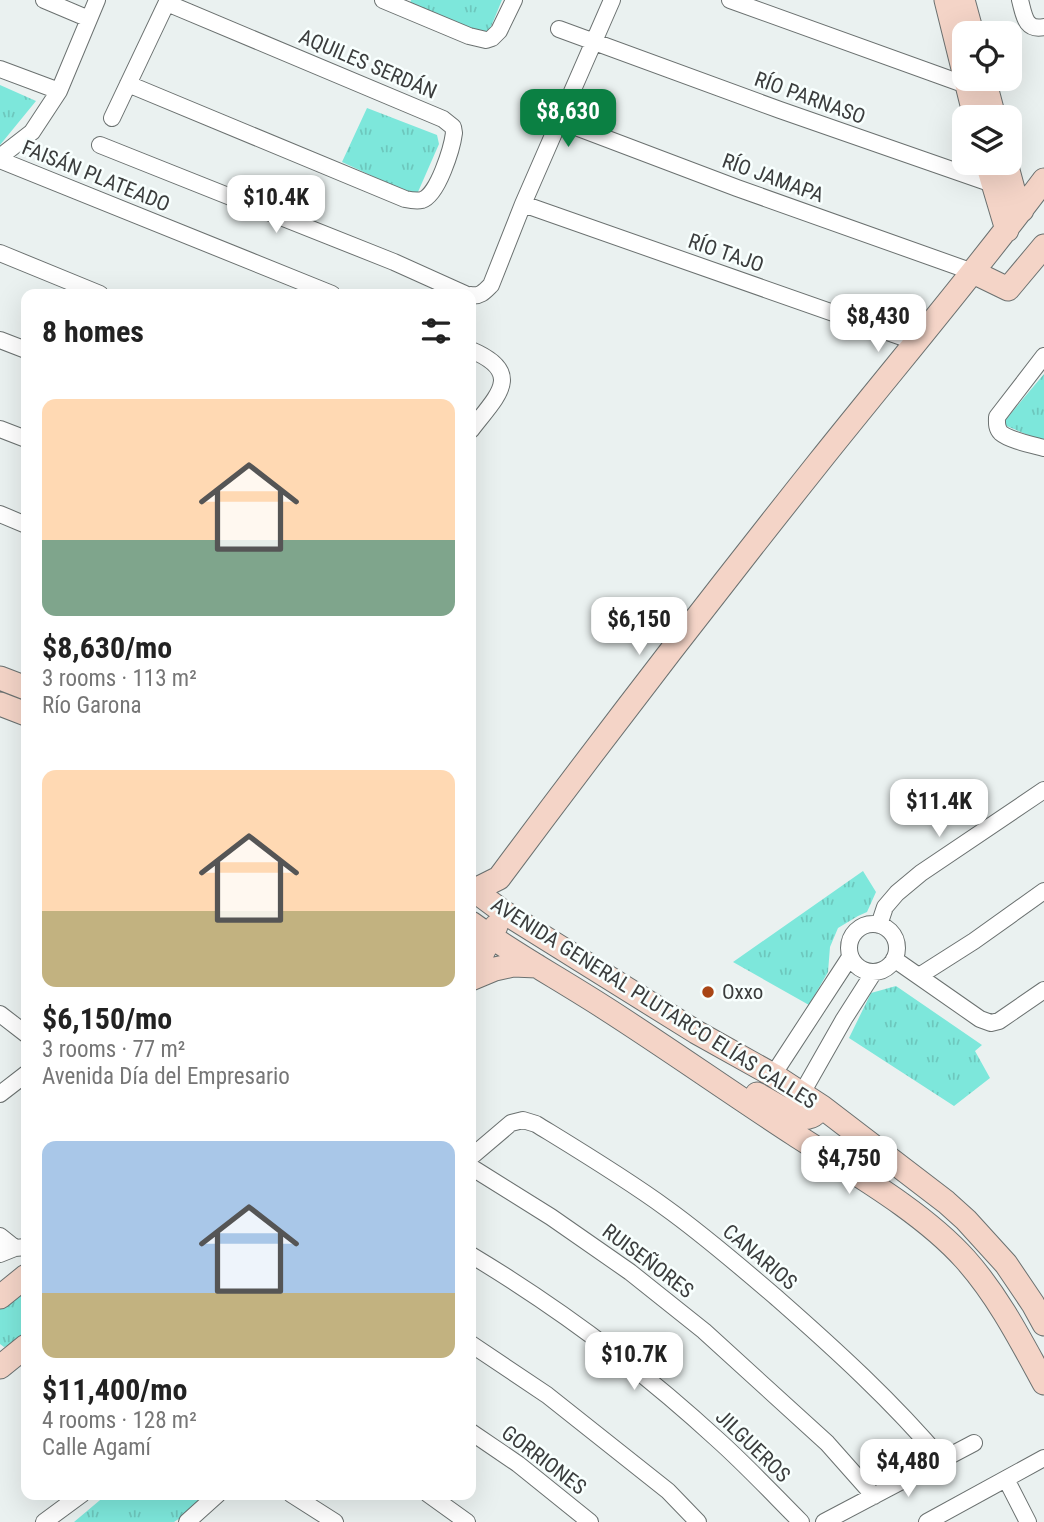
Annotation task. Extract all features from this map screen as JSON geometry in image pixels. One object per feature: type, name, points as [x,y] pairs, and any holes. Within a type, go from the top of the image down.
[{"type":"street","points":[[44,0],[89,19]]},
{"type":"street","points":[[0,159],[32,132],[59,91],[97,0]]},
{"type":"street","points":[[383,0],[469,36],[486,40],[499,31],[514,0]]},
{"type":"street","points":[[476,296],[491,285],[523,204],[612,0]]},
{"type":"street","points":[[730,0],[952,74]]},
{"type":"street","points":[[946,0],[953,21]]},
{"type":"street","points":[[963,0],[969,21]]},
{"type":"street","points":[[1020,0],[1026,21],[1031,27],[1044,27]]},
{"type":"street","points":[[112,118],[168,1]]},
{"type":"street","name":"AQUILES SERDÁN","points":[[128,84],[405,199],[421,200],[429,196],[438,183],[454,133],[453,127],[443,119],[168,1]]},
{"type":"street","name":"RÍO PARNASO","points":[[559,29],[1010,195]]},
{"type":"street","points":[[0,69],[59,91]]},
{"type":"street","name":"RÍO JAMAPA","points":[[560,121],[737,188],[973,272]]},
{"type":"street","points":[[100,145],[394,262],[454,289]]},
{"type":"street","name":"FAISÁN PLATEADO","points":[[0,159],[320,289]]},
{"type":"street","points":[[996,175],[1010,195],[1007,230]]},
{"type":"street","points":[[476,889],[499,878],[817,464],[1007,230],[1010,195],[1008,175]]},
{"type":"street","points":[[1010,195],[1044,180]]},
{"type":"street","name":"RÍO TAJO","points":[[523,204],[916,342]]},
{"type":"street","points":[[973,272],[1008,289],[1044,246]]},
{"type":"street","points":[[0,254],[88,289]]},
{"type":"street","points":[[0,340],[21,348]]},
{"type":"street","points":[[476,352],[493,361],[501,370],[502,382],[498,394],[476,423]]},
{"type":"street","points":[[1044,356],[997,417],[997,426],[1001,433],[1044,448]]},
{"type":"street","points":[[0,429],[21,437]]},
{"type":"street","points":[[0,514],[21,523]]},
{"type":"street","points":[[0,678],[21,686]]},
{"type":"street","points":[[2,705],[21,699]]},
{"type":"street","points":[[2,705],[21,712]]},
{"type":"street","points":[[879,925],[885,907],[921,873],[1044,790]]},
{"type":"street","points":[[476,968],[502,911],[499,878]]},
{"type":"street","points":[[919,976],[1044,891]]},
{"type":"street","name":"AVENIDA GENERAL PLUTARCO ELÍAS CALLES","points":[[476,894],[696,1032],[773,1075],[822,1107],[966,1220],[1006,1264],[1044,1324]]},
{"type":"street","points":[[869,924],[879,925],[891,932],[897,945],[894,959],[886,968],[874,972],[860,968],[850,957],[849,946],[851,936],[859,928],[869,924]]},
{"type":"street","name":"AVENIDA GENERAL PLUTARCO ELÍAS CALLES","points":[[476,926],[605,1008],[904,1207],[954,1248],[981,1278],[1000,1304],[1044,1383]]},
{"type":"street","points":[[773,1075],[850,957]]},
{"type":"street","points":[[894,959],[980,1019],[991,1023],[999,1021],[1044,990]]},
{"type":"street","points":[[476,976],[513,965],[537,966]]},
{"type":"street","points":[[802,1093],[874,972]]},
{"type":"street","points":[[0,1014],[21,1030]]},
{"type":"street","points":[[799,1036],[824,1052]]},
{"type":"street","points":[[0,1094],[21,1078]]},
{"type":"street","points":[[723,1087],[753,1092],[795,1115],[806,1118],[817,1114],[822,1107]]},
{"type":"street","name":"CANARIOS","points":[[476,1153],[511,1123],[523,1120],[536,1124],[613,1172],[719,1248],[836,1350],[893,1405],[942,1460]]},
{"type":"street","name":"RUISEÑORES","points":[[476,1170],[631,1272],[704,1331],[827,1443],[874,1496]]},
{"type":"street","points":[[0,1236],[14,1250]]},
{"type":"street","name":"JILGUEROS","points":[[476,1258],[578,1325],[638,1371],[718,1440],[801,1522]]},
{"type":"street","points":[[0,1297],[21,1280]]},
{"type":"street","points":[[476,1347],[579,1420],[667,1491],[698,1522]]},
{"type":"street","name":"GORRIONES","points":[[476,1435],[518,1464],[590,1522]]},
{"type":"street","points":[[824,1522],[974,1443]]},
{"type":"street","points":[[928,1522],[1044,1458]]},
{"type":"street","points":[[1006,1479],[1028,1522]]},
{"type":"street","points":[[44,1522],[74,1500]]},
{"type":"street","points":[[187,1522],[211,1500]]},
{"type":"street","points":[[300,1500],[335,1522]]},
{"type":"street","points":[[436,1500],[467,1522]]},
{"type":"green space","points":[[411,0],[502,0],[490,29],[483,33],[410,3]]},
{"type":"green space","points":[[0,85],[36,101],[0,145]]},
{"type":"green space","points":[[367,108],[437,135],[439,144],[418,192],[411,194],[342,162]]},
{"type":"green space","points":[[1044,374],[1044,442],[1002,424]]},
{"type":"green space","points":[[863,871],[876,892],[867,912],[838,928],[830,947],[828,972],[809,1005],[733,962]]},
{"type":"green space","points":[[896,986],[982,1045],[975,1051],[990,1078],[954,1106],[849,1038],[871,993]]},
{"type":"green space","points":[[21,1288],[21,1339],[4,1347],[0,1344],[0,1305]]},
{"type":"green space","points":[[100,1500],[201,1500],[174,1522],[74,1522]]},
{"type":"place","name":"Oxxo","points":[[708,992]]}]
